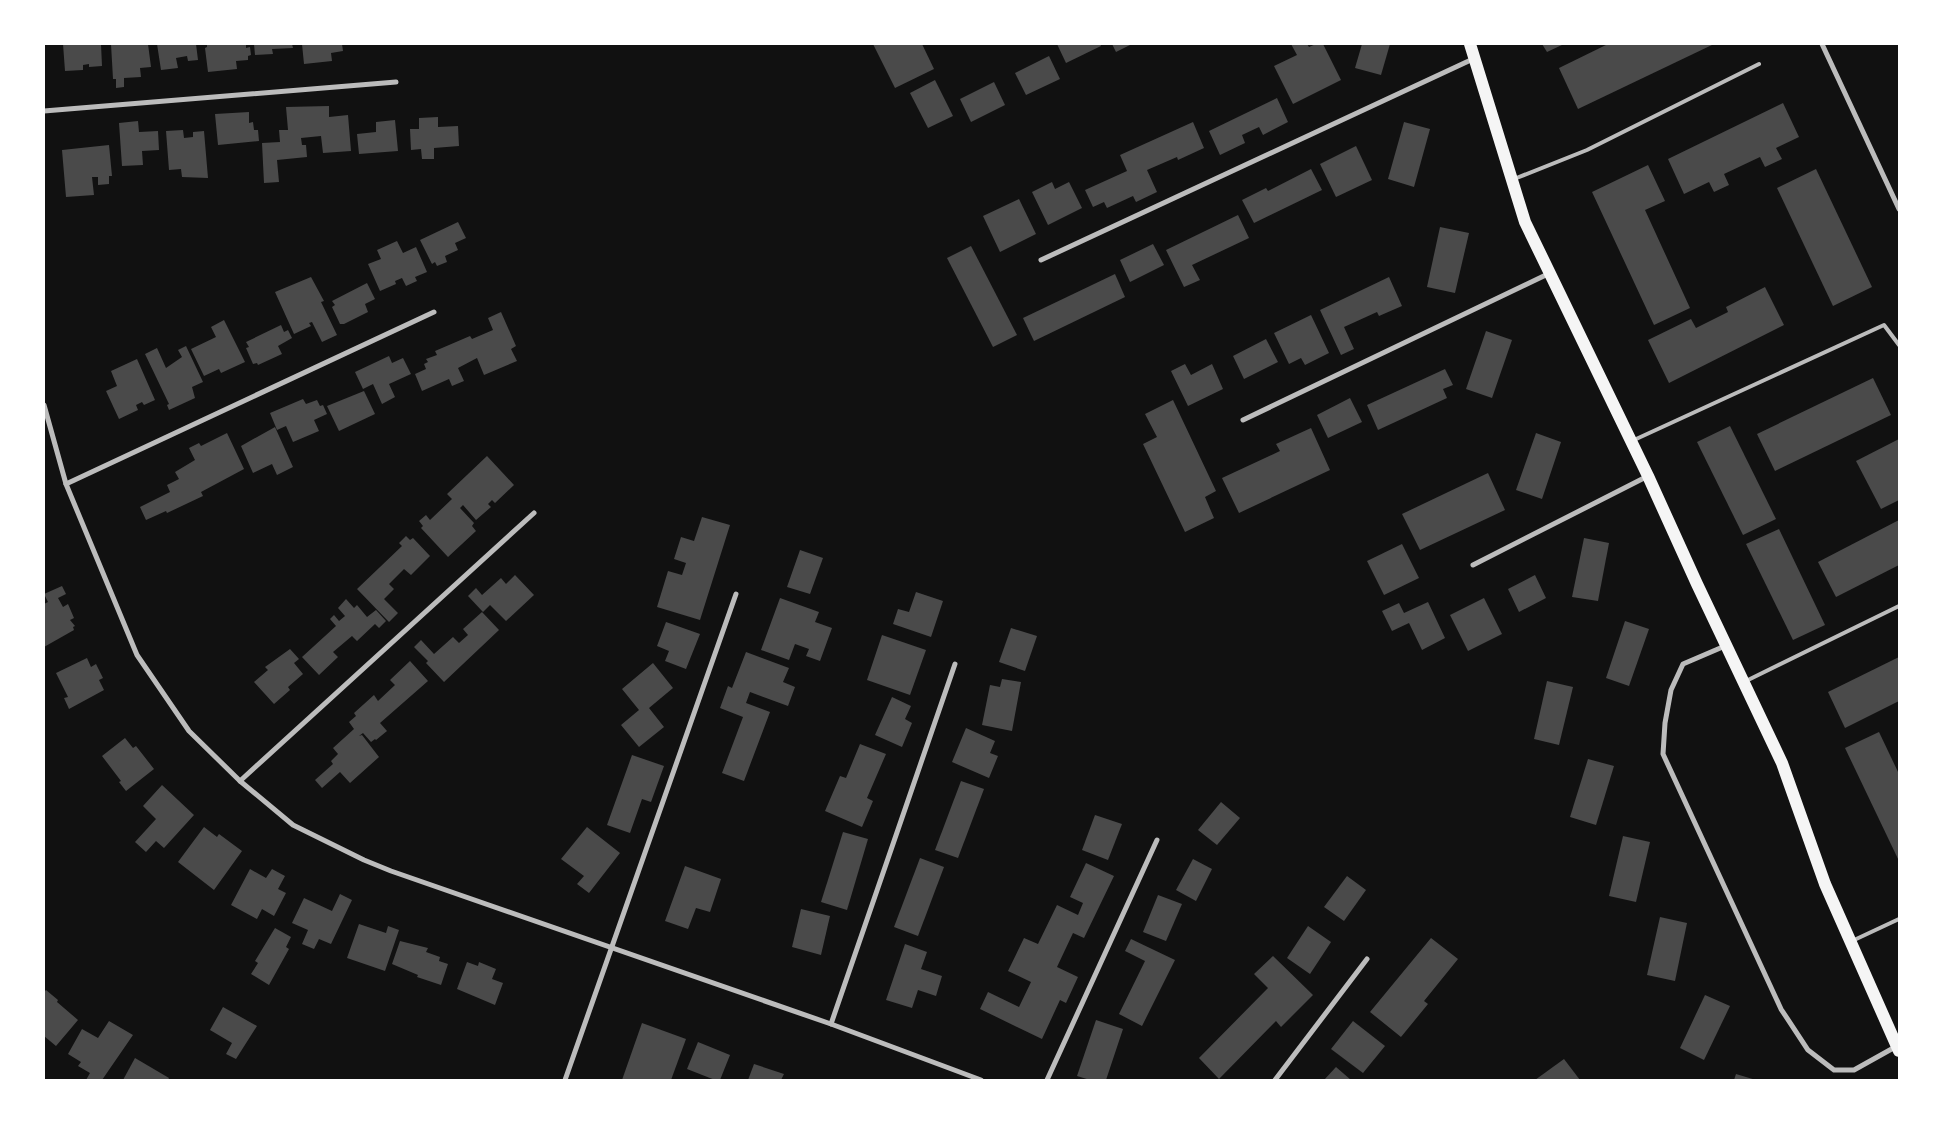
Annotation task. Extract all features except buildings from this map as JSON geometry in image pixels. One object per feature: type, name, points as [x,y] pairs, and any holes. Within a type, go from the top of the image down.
[{"type":"main road","points":[[1470,44],[1525,222],[1632,441],[1696,584],[1727,645],[1782,763],[1825,884],[1898,1049]]},
{"type":"street","points":[[1822,44],[1899,209]]},
{"type":"street","points":[[1040,260],[1473,58]]},
{"type":"street","points":[[44,111],[396,82]]},
{"type":"street","points":[[1243,420],[1550,273]]},
{"type":"street","points":[[66,484],[434,312]]},
{"type":"street","points":[[44,405],[66,484],[137,655],[189,731],[240,781],[293,825],[364,860],[391,871],[831,1024],[981,1080]]},
{"type":"street","points":[[1473,565],[1648,476]]},
{"type":"street","points":[[240,781],[534,513]]},
{"type":"street","points":[[565,1080],[736,594]]},
{"type":"street","points":[[1727,645],[1683,664],[1671,690],[1664,723],[1663,754],[1781,1009],[1808,1050],[1834,1070],[1854,1070],[1898,1049]]},
{"type":"street","points":[[831,1024],[955,664]]},
{"type":"street","points":[[1047,1080],[1157,840]]},
{"type":"street","points":[[1275,1080],[1367,959]]},
{"type":"lane","points":[[1512,180],[1587,150],[1759,64]]},
{"type":"lane","points":[[1632,441],[1884,325],[1899,345]]},
{"type":"lane","points":[[1744,682],[1899,606]]},
{"type":"lane","points":[[1851,942],[1899,918]]}]
